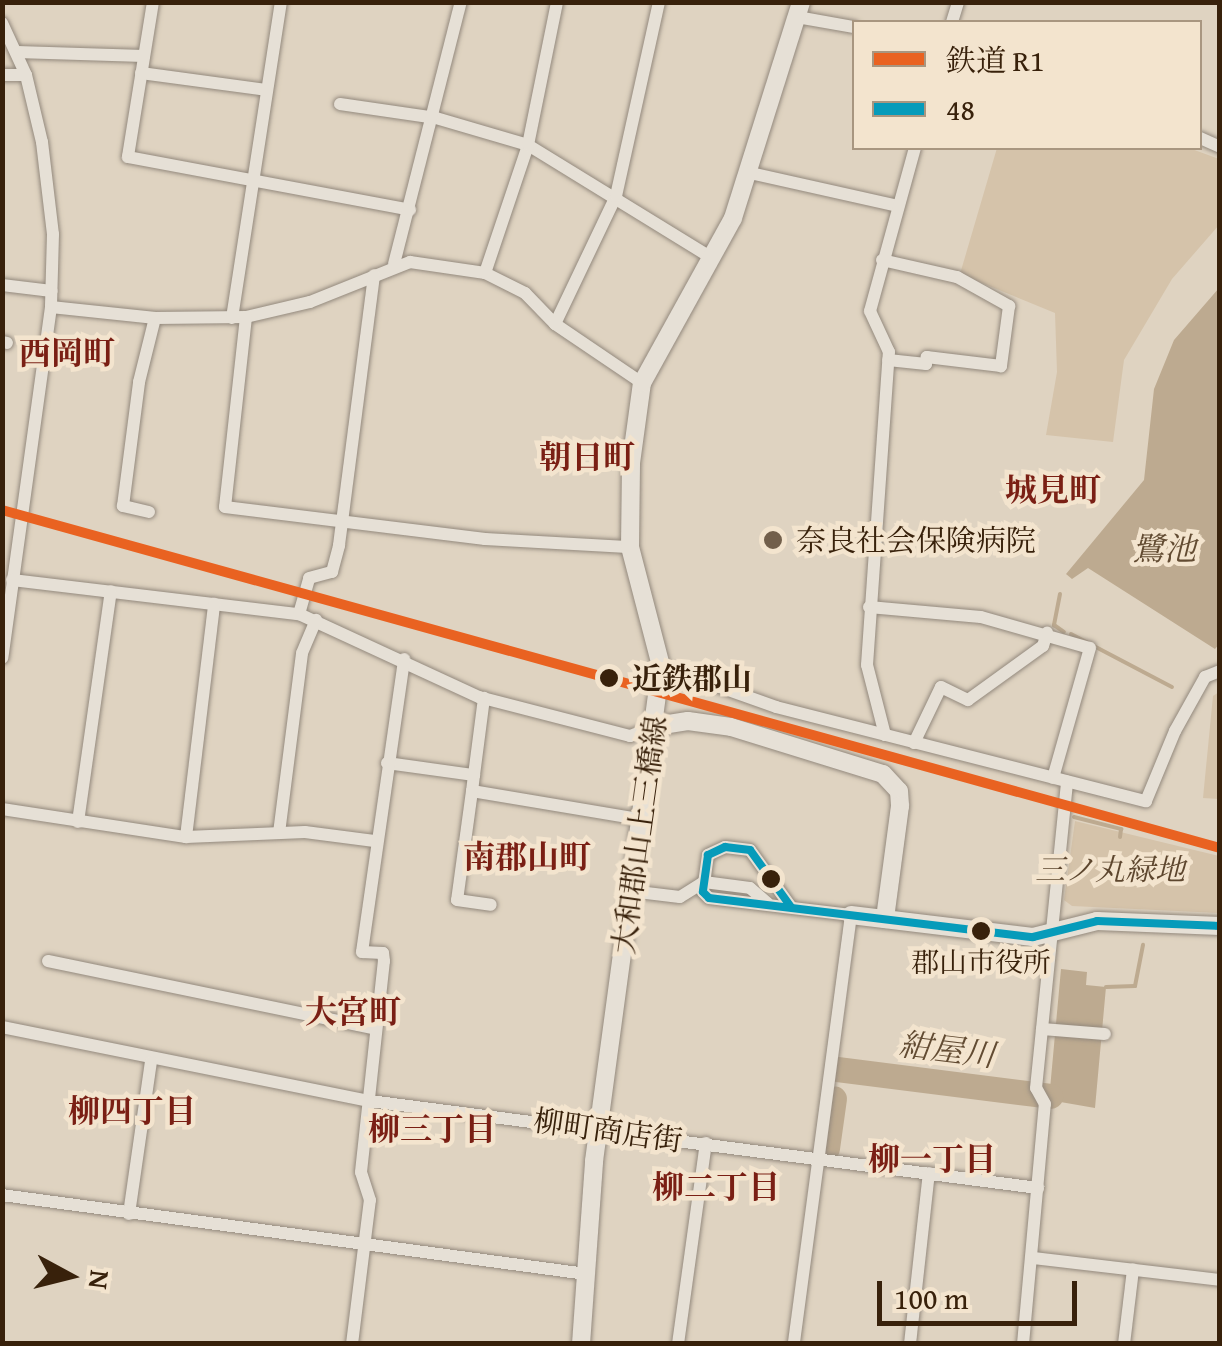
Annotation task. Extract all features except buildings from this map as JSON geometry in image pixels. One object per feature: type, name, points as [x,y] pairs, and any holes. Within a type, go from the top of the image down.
[{"type":"main road","name":"大和郡山上三橋線","points":[[581,1344],[599,1127],[656,726],[661,666],[630,548],[631,463],[642,383],[712,258],[750,173],[799,10]]},
{"type":"main road","points":[[656,726],[688,721],[730,727],[884,774],[899,791],[900,806],[884,918]]},
{"type":"main road","points":[[852,914],[1033,937],[1097,921],[1220,926]]},
{"type":"street","points":[[153,2],[128,157],[410,210]]},
{"type":"street","points":[[280,2],[251,180],[225,507],[344,518],[485,540],[630,548]]},
{"type":"street","points":[[394,264],[436,118],[461,2]]},
{"type":"street","points":[[485,273],[528,145],[558,2]]},
{"type":"street","points":[[555,324],[616,196],[659,2]]},
{"type":"street","points":[[799,10],[852,26]]},
{"type":"street","points":[[2,23],[26,76],[53,234],[51,307],[10,570],[2,658]]},
{"type":"street","points":[[17,52],[144,56]]},
{"type":"street","points":[[141,74],[266,90]]},
{"type":"street","points":[[2,76],[26,76]]},
{"type":"street","points":[[340,104],[436,118],[528,145],[712,258]]},
{"type":"street","points":[[885,735],[867,665],[888,360],[870,311],[914,150]]},
{"type":"street","points":[[750,173],[898,206]]},
{"type":"street","points":[[882,260],[957,277],[1009,306],[1001,366],[927,357],[926,364],[888,360]]},
{"type":"street","points":[[51,307],[103,307],[156,318],[239,318],[310,302],[394,264],[485,273],[525,293],[555,324],[642,383]]},
{"type":"street","points":[[299,614],[309,578],[332,572],[344,518],[374,275]]},
{"type":"street","points":[[2,286],[52,291]]},
{"type":"street","points":[[149,512],[123,506],[139,382],[156,318]]},
{"type":"street","points":[[10,570],[110,591],[299,614],[484,698],[630,736],[656,726]]},
{"type":"street","points":[[78,822],[110,591]]},
{"type":"street","points":[[186,837],[214,604]]},
{"type":"street","points":[[869,607],[980,617],[1090,648],[1060,780],[1054,931],[1036,1088],[1045,1104],[1023,1344]]},
{"type":"street","points":[[280,834],[302,653],[316,620]]},
{"type":"street","points":[[914,742],[942,687],[968,700],[1043,646],[1047,633]]},
{"type":"street","points":[[352,1344],[370,1200],[361,1172],[384,953],[362,952],[374,841],[404,659]]},
{"type":"street","points":[[661,666],[725,692],[1146,801],[1182,717],[1205,677],[1220,671]]},
{"type":"street","points":[[484,698],[457,900],[490,906]]},
{"type":"street","points":[[386,762],[474,775]]},
{"type":"street","points":[[472,791],[640,819]]},
{"type":"street","points":[[2,809],[186,837],[280,834],[374,841]]},
{"type":"street","points":[[791,907],[750,850],[725,847],[708,855],[704,882],[710,898],[852,914],[794,1344]]},
{"type":"street","points":[[630,891],[680,897],[704,882]]},
{"type":"street","points":[[48,961],[376,1029]]},
{"type":"street","name":"柳町商店街","points":[[2,1027],[151,1062],[370,1101],[599,1127],[1038,1188]]},
{"type":"street","points":[[1042,1029],[1104,1034]]},
{"type":"street","points":[[130,1214],[151,1062]]},
{"type":"street","points":[[678,1344],[706,1144]]},
{"type":"street","points":[[910,1344],[929,1173]]},
{"type":"street","points":[[2,1194],[586,1274]]},
{"type":"street","points":[[802,1344],[820,1198],[814,1194]]},
{"type":"street","points":[[1033,1258],[1220,1280]]},
{"type":"street","points":[[1124,1344],[1133,1270]]},
{"type":"green space","points":[[996,150],[1194,150],[1219,159],[1219,225],[1172,279],[1124,360],[1113,442],[1046,435],[1057,372],[1055,313],[960,274]]},
{"type":"green space","points":[[1219,692],[1219,799],[1203,798],[1213,696]]},
{"type":"green space","name":"三ノ丸緑地","points":[[1075,821],[1219,856],[1219,913],[1072,906],[1064,900]]},
{"type":"water","name":"鷺池","points":[[1219,288],[1220,643],[1215,649],[1088,568],[1072,579],[1066,574],[1144,480],[1154,389],[1174,340]]},
{"type":"water","points":[[1061,969],[1087,972],[1086,985],[1106,987],[1095,1108],[1049,1100]]},
{"type":"waterway","points":[[1060,594],[1054,625],[1064,632]]},
{"type":"waterway","points":[[1071,634],[1172,687]]},
{"type":"waterway","points":[[1074,817],[1121,829],[1120,837]]},
{"type":"waterway","points":[[1106,987],[1135,986],[1143,945]]},
{"type":"waterway","name":"紺屋川","points":[[837,1069],[1050,1096]]},
{"type":"waterway","name":"紺屋川","points":[[827,1148],[834,1098]]},
{"type":"rail line","name":"R1","points":[[2,510],[1220,848]]},
{"type":"transit line","name":"48","points":[[791,907],[750,850],[725,847],[708,855],[703,892],[709,898],[1033,937],[1097,921],[1220,926]]},
{"type":"place","name":"奈良社会保険病院","points":[[773,540]]},
{"type":"place","name":"近鉄郡山","points":[[609,678]]},
{"type":"place","name":"郡山市役所","points":[[981,931]]},
{"type":"district","name":"西岡町","points":[[67,353]]},
{"type":"district","name":"朝日町","points":[[587,457]]},
{"type":"district","name":"城見町","points":[[1053,490]]},
{"type":"district","name":"南郡山町","points":[[527,857]]},
{"type":"district","name":"大宮町","points":[[353,1012]]},
{"type":"district","name":"柳四丁目","points":[[132,1111]]},
{"type":"district","name":"柳三丁目","points":[[432,1129]]},
{"type":"district","name":"柳一丁目","points":[[932,1159]]},
{"type":"district","name":"柳二丁目","points":[[716,1187]]}]
